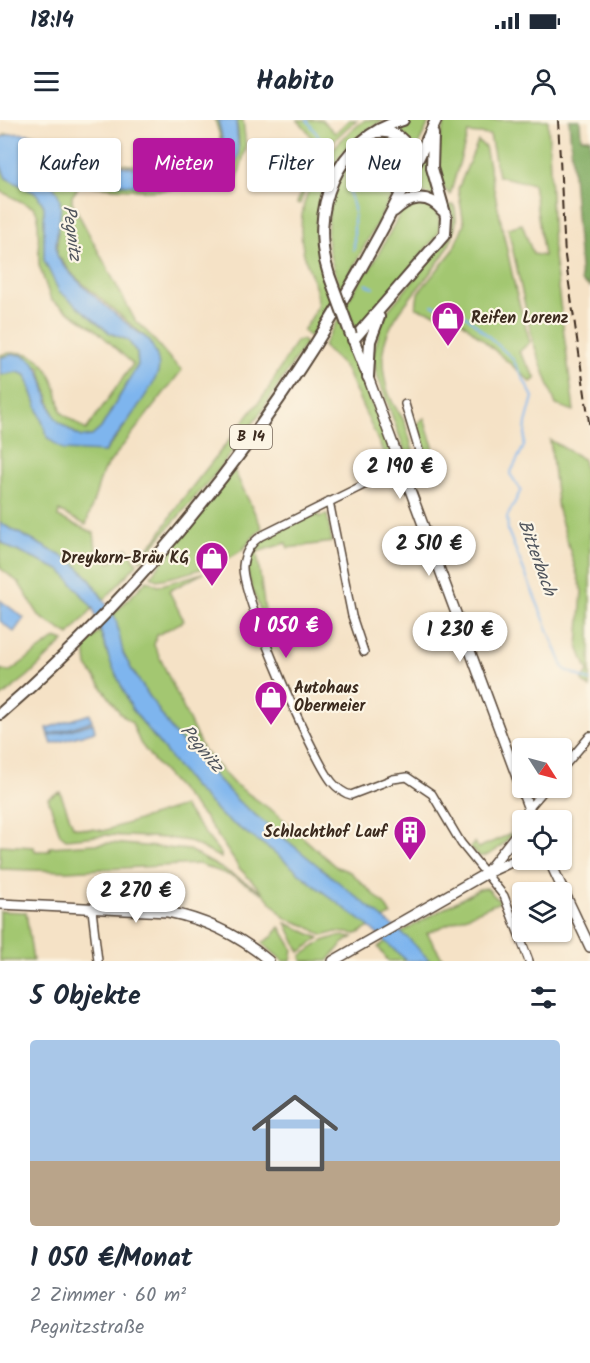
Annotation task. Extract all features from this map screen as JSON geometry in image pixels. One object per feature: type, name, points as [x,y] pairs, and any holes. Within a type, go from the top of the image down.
[{"type":"main road","points":[[403,120],[374,132],[352,151],[341,166],[325,200],[321,238],[329,275],[352,338],[403,467],[512,759]]},
{"type":"main road","points":[[352,338],[387,303],[442,239],[446,228],[445,213],[432,168],[435,123]]},
{"type":"main road","name":"B 14","points":[[422,150],[435,123]]},
{"type":"main road","points":[[374,132],[392,132],[400,138]]},
{"type":"main road","name":"B 14","points":[[2,710],[57,661],[117,599],[189,516],[251,437],[321,334],[401,192]]},
{"type":"main road","points":[[388,218],[407,201],[419,198],[437,203],[445,213]]},
{"type":"main road","points":[[368,377],[370,341],[387,303]]},
{"type":"main road","points":[[525,798],[528,809]]},
{"type":"main road","points":[[485,874],[512,839]]},
{"type":"main road","points":[[504,850],[512,845]]},
{"type":"main road","points":[[333,961],[485,874],[512,862]]},
{"type":"main road","points":[[554,870],[590,947]]},
{"type":"main road","points":[[0,904],[168,912],[194,917],[248,943],[269,961]]},
{"type":"street","points":[[405,404],[419,451],[418,458],[255,540],[247,551],[243,574],[274,662],[314,752],[331,781],[345,793],[351,795],[393,779],[407,777],[432,794],[461,843],[504,896],[516,920],[530,961]]},
{"type":"street","points":[[329,501],[352,615],[364,652]]},
{"type":"street","points":[[572,757],[590,736]]},
{"type":"street","points":[[528,809],[537,798]]},
{"type":"street","points":[[92,910],[98,961]]},
{"type":"green space","points":[[215,120],[218,120],[222,138],[219,138]]},
{"type":"green space","points":[[236,120],[243,120],[246,147],[235,184],[235,165],[238,134]]},
{"type":"green space","points":[[297,120],[322,120],[335,133],[349,120],[357,120],[334,141],[334,138],[311,138]]},
{"type":"green space","points":[[365,120],[385,120],[357,138],[346,138],[346,150],[334,167],[334,148]]},
{"type":"green space","points":[[413,120],[430,120],[422,138],[402,138],[392,128]]},
{"type":"green space","points":[[446,120],[548,120],[553,249],[574,411],[556,405],[533,342],[508,228],[522,224],[533,254],[544,256],[533,184],[498,176],[490,135],[468,133],[450,195],[443,186],[436,168],[439,140]]},
{"type":"green space","points":[[569,120],[580,120],[581,138],[590,138],[590,287],[581,281]]},
{"type":"green space","points":[[25,134],[43,138],[20,138],[9,135]]},
{"type":"green space","points":[[478,141],[485,147],[516,292],[530,342],[519,352],[536,378],[531,382],[460,320],[416,308],[418,293],[452,252],[464,224],[458,189]]},
{"type":"green space","points":[[426,152],[436,198],[424,193],[406,195],[407,192],[422,192],[422,161]]},
{"type":"green space","points":[[0,164],[6,178],[18,184],[18,192],[37,194],[44,206],[44,260],[110,333],[128,340],[137,353],[138,365],[101,428],[92,436],[81,437],[55,419],[40,368],[26,358],[0,358],[0,355],[15,353],[37,358],[51,375],[61,412],[86,430],[133,364],[94,328],[51,300],[39,265],[38,215],[34,208],[0,191]]},
{"type":"green space","points":[[346,165],[346,192],[394,192],[341,290],[332,262],[327,231],[338,180]]},
{"type":"green space","points":[[121,184],[133,186],[133,189],[121,188]]},
{"type":"green space","points":[[56,192],[75,192],[72,202],[136,322],[182,370],[103,471],[86,525],[59,511],[58,517],[94,533],[96,549],[110,563],[127,548],[137,564],[104,600],[89,578],[73,562],[0,523],[0,375],[17,372],[26,375],[48,438],[105,452],[127,423],[158,371],[149,340],[74,276],[57,255],[59,197]]},
{"type":"green space","points":[[302,192],[304,192],[300,204],[297,203]]},
{"type":"green space","points":[[309,192],[322,192],[316,222],[318,253],[333,302],[310,337],[303,331],[316,310],[318,301],[304,254],[301,234],[302,214]]},
{"type":"green space","points":[[428,202],[438,216],[440,224],[438,234],[357,332],[346,304],[364,274],[369,271],[402,210],[408,204]]},
{"type":"green space","points":[[449,205],[454,205],[456,224],[450,242],[440,260],[398,314],[388,332],[383,352],[388,390],[393,404],[404,421],[413,451],[408,453],[405,451],[376,372],[373,355],[381,325],[389,309],[450,237],[453,218]]},
{"type":"green space","points":[[339,318],[393,458],[390,467],[345,368],[323,346]]},
{"type":"green space","points":[[302,340],[306,343],[262,411],[217,472],[140,561],[139,557],[158,537],[178,505],[266,393],[296,341]]},
{"type":"green space","points":[[424,418],[439,465],[420,472],[426,456],[418,423]]},
{"type":"green space","points":[[550,440],[583,459],[590,498],[590,688],[582,681],[588,672],[578,647],[582,591],[558,510]]},
{"type":"green space","points":[[234,470],[262,528],[243,549],[226,559],[202,569],[166,578],[157,580],[151,576]]},
{"type":"green space","points":[[317,513],[319,517],[327,514],[332,542],[288,548],[286,543],[257,552],[267,627],[249,580],[249,562],[253,551],[261,542],[283,528]]},
{"type":"green space","points":[[0,541],[10,548],[62,571],[93,608],[69,635],[40,617],[19,583],[0,568]]},
{"type":"green space","points":[[203,573],[169,591],[184,621],[157,635],[154,645],[203,750],[233,783],[277,814],[335,866],[350,872],[385,905],[391,915],[383,919],[238,801],[173,732],[132,670],[123,653],[113,615],[147,580],[158,586]]},
{"type":"green space","points":[[100,631],[110,661],[132,709],[191,784],[223,817],[273,851],[370,927],[357,934],[336,932],[323,936],[307,926],[285,918],[264,894],[234,877],[199,864],[66,871],[0,869],[0,845],[34,847],[35,851],[49,851],[50,847],[111,843],[189,850],[263,892],[240,869],[206,819],[153,760],[140,743],[132,723],[120,713],[87,666],[85,646]]},
{"type":"green space","points":[[56,638],[64,641],[28,676],[0,698],[0,669],[9,672]]},
{"type":"green space","points":[[60,792],[73,826],[103,831],[183,806],[221,854],[221,858],[189,841],[166,838],[107,835],[66,839],[60,834],[48,798]]},
{"type":"green space","points":[[512,833],[490,854],[479,856],[470,848],[475,842],[478,848]]},
{"type":"green space","points":[[487,888],[500,902],[427,933],[444,961],[430,961],[400,933],[479,889]]},
{"type":"green space","points":[[0,911],[26,912],[33,961],[0,961]]},
{"type":"green space","points":[[286,923],[319,938],[300,952]]},
{"type":"green space","points":[[280,927],[293,949],[291,961],[283,961],[262,943],[272,937]]},
{"type":"green space","points":[[338,936],[353,937],[342,944],[328,961],[302,961],[301,956],[323,941]]},
{"type":"green space","points":[[386,941],[407,961],[388,961],[378,947]]},
{"type":"water","points":[[218,120],[236,120],[239,155],[235,165],[235,138],[222,138]]},
{"type":"water","points":[[13,134],[47,138],[18,138],[18,184],[6,178],[0,164],[0,138]]},
{"type":"water","points":[[121,166],[133,167],[133,185],[121,184]]},
{"type":"water","points":[[33,192],[57,192],[58,194],[61,208],[56,248],[62,263],[98,300],[149,340],[159,364],[158,372],[149,391],[104,452],[63,450],[48,438],[26,375],[17,372],[0,375],[0,358],[15,354],[26,356],[39,372],[50,407],[57,420],[81,437],[92,436],[101,428],[138,365],[137,353],[128,340],[110,333],[59,291],[44,260],[44,206],[37,194]]},
{"type":"water","points":[[0,523],[73,562],[89,578],[116,619],[123,653],[132,670],[173,732],[238,801],[410,940],[430,961],[407,961],[367,925],[273,851],[223,817],[191,784],[132,709],[110,661],[93,608],[62,571],[10,548],[0,541]]},
{"type":"water","points":[[0,600],[24,618],[14,632],[0,621]]},
{"type":"water","points":[[90,714],[92,721],[49,735],[47,728]]},
{"type":"water","points":[[93,723],[95,731],[52,744],[49,736]]},
{"type":"waterway","name":"Bitterbach","points":[[307,120],[320,138]]},
{"type":"waterway","name":"Bitterbach","points":[[349,192],[354,208],[354,250]]},
{"type":"waterway","name":"Bitterbach","points":[[366,284],[374,288]]},
{"type":"waterway","name":"Bitterbach","points":[[432,305],[463,313],[512,358],[533,397],[526,423],[524,446],[510,474],[521,490],[507,517],[508,531],[564,669],[590,681]]},
{"type":"railway","points":[[558,120],[565,256],[590,429]]},
{"type":"place","name":"Reifen Lorenz","points":[[448,347]]},
{"type":"place","name":"Dreykorn-Bräu KG","points":[[212,587]]},
{"type":"place","name":"Autohaus Obermeier","points":[[271,726]]},
{"type":"place","name":"Schlachthof Lauf","points":[[410,861]]},
{"type":"water label","name":"Pegnitz","points":[[71,233]]},
{"type":"water label","name":"Pegnitz","points":[[201,749]]}]
